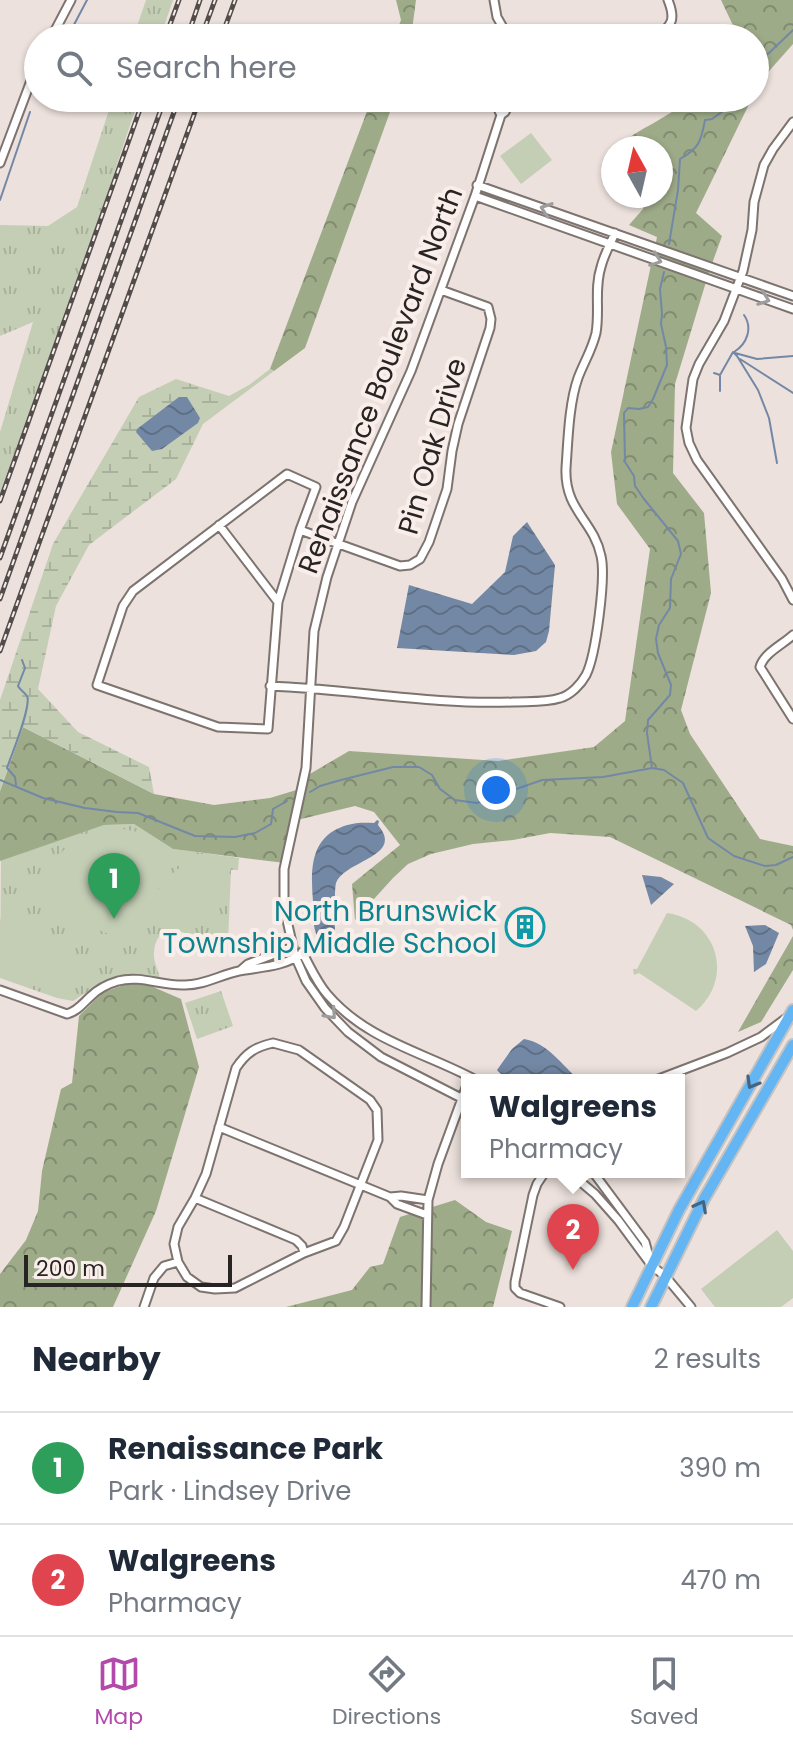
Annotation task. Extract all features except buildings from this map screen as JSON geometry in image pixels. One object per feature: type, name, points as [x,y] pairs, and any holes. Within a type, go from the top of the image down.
[{"type":"highway","points":[[632,1307],[679,1210],[792,1013]]},
{"type":"highway","points":[[651,1307],[704,1199],[793,1045]]},
{"type":"street","points":[[58,24],[71,0]]},
{"type":"street","points":[[494,0],[501,24]]},
{"type":"street","points":[[668,0],[673,13],[670,24]]},
{"type":"street","points":[[0,163],[24,99]]},
{"type":"street","name":"Renaissance Boulevard North","points":[[461,1076],[368,1030],[327,994],[293,947],[284,907],[284,869],[306,768],[314,631],[327,577],[352,502],[411,371],[501,115],[505,112]]},
{"type":"street","points":[[793,122],[764,165],[754,202],[748,252],[724,321],[693,379],[686,428],[697,460],[782,579],[793,600]]},
{"type":"street","points":[[477,185],[793,296]]},
{"type":"street","points":[[475,196],[793,309]]},
{"type":"street","points":[[270,686],[311,687],[446,702],[530,701],[560,698],[573,692],[586,676],[604,574],[601,553],[593,535],[572,502],[566,469],[573,399],[578,378],[592,350],[596,329],[600,268],[615,233]]},
{"type":"street","name":"Pin Oak Drive","points":[[337,543],[400,566],[420,559],[429,542],[447,489],[458,424],[491,319],[488,307],[441,290]]},
{"type":"street","points":[[287,474],[316,487],[278,602],[268,729],[218,727],[97,685],[123,606],[133,591],[219,525],[287,474]]},
{"type":"street","points":[[219,525],[278,602]]},
{"type":"street","points":[[300,530],[337,543]]},
{"type":"street","points":[[793,635],[767,655],[760,667],[793,719]]},
{"type":"street","points":[[239,971],[248,964],[293,947]]},
{"type":"street","points":[[0,990],[67,1014],[74,1012],[105,986],[120,981],[137,979],[183,985],[204,983],[299,956]]},
{"type":"street","name":"Renaissance Boulevard North","points":[[299,956],[306,981],[325,1008],[348,1032],[381,1057],[461,1098]]},
{"type":"street","points":[[672,1074],[761,1037],[792,1013]]},
{"type":"street","points":[[273,1043],[299,1050],[370,1100],[377,1110],[378,1140],[336,1241],[304,1253],[235,1288],[201,1287],[187,1277],[178,1262],[174,1244],[178,1227],[195,1198],[212,1154],[219,1127],[236,1068],[244,1055],[256,1047],[273,1043]]},
{"type":"street","points":[[426,1307],[428,1200],[438,1164],[461,1109]]},
{"type":"street","points":[[219,1127],[427,1215]]},
{"type":"street","points":[[542,1178],[533,1195],[515,1288],[520,1293],[560,1307]]},
{"type":"street","points":[[576,1178],[595,1194],[652,1266],[665,1276],[691,1307]]},
{"type":"street","points":[[597,1178],[645,1242],[652,1266]]},
{"type":"street","points":[[390,1197],[428,1200]]},
{"type":"street","points":[[195,1198],[296,1240],[304,1253]]},
{"type":"street","points":[[144,1307],[154,1278],[164,1266],[178,1262]]},
{"type":"green space","points":[[146,0],[173,0],[165,24],[138,24]]},
{"type":"green space","points":[[396,0],[416,0],[413,24],[399,24]]},
{"type":"green space","points":[[721,0],[793,0],[793,44],[769,71],[769,24],[732,24]]},
{"type":"green space","points":[[108,112],[134,112],[0,493],[0,432],[33,322],[0,336],[0,225],[48,226],[77,207]]},
{"type":"green space","points":[[367,112],[390,112],[305,348],[274,371],[270,369]]},
{"type":"green space","points":[[673,112],[745,112],[696,213],[722,236],[675,384],[673,473],[704,513],[711,593],[681,710],[690,734],[760,839],[793,846],[793,930],[791,925],[610,837],[550,833],[473,844],[431,854],[408,864],[355,920],[352,884],[400,845],[374,812],[355,806],[293,821],[285,863],[173,849],[134,824],[104,825],[0,861],[0,791],[23,727],[154,794],[214,805],[270,798],[303,788],[303,778],[349,751],[498,761],[594,747],[625,721],[650,549],[617,504],[611,452],[657,237],[629,225],[643,208],[673,208],[673,136],[632,136]]},
{"type":"green space","points":[[531,133],[552,160],[521,184],[500,156]]},
{"type":"green space","points":[[270,369],[274,371],[203,424],[176,479],[89,545],[56,606],[38,689],[78,732],[149,767],[154,794],[23,727],[0,791],[0,700],[53,544],[139,397],[176,379],[229,396]]},
{"type":"green space","points":[[134,824],[173,849],[239,858],[238,870],[231,870],[228,942],[197,953],[192,947],[197,943],[185,933],[164,933],[159,937],[154,952],[160,978],[135,976],[114,979],[73,1001],[0,978],[1,859],[104,825]]},
{"type":"green space","points":[[107,828],[141,833],[170,851],[139,936],[130,942],[43,909],[48,879],[59,856],[78,839]]},
{"type":"green space","points":[[208,857],[234,857],[215,924],[151,911],[154,896],[169,877],[187,863]]},
{"type":"green space","points":[[667,913],[698,926],[715,952],[715,982],[696,1011],[639,973],[634,975],[633,969],[637,969]]},
{"type":"green space","points":[[0,919],[77,944],[60,994],[0,974]]},
{"type":"green space","points":[[793,936],[793,970],[761,1022],[738,1032]]},
{"type":"green space","points":[[137,980],[181,999],[199,1067],[156,1211],[113,1307],[0,1307],[0,1274],[26,1240],[38,1211],[42,1171],[61,1089],[72,1083],[79,1016],[102,993]]},
{"type":"green space","points":[[221,991],[233,1026],[197,1039],[185,1003]]},
{"type":"green space","points":[[455,1200],[486,1222],[512,1231],[493,1307],[286,1307],[352,1290],[370,1267],[383,1264],[400,1217]]},
{"type":"green space","points":[[777,1230],[793,1251],[793,1298],[781,1307],[715,1307],[701,1289]]},
{"type":"water","points":[[179,397],[187,397],[200,418],[198,423],[162,449],[152,451],[136,432],[137,429]]},
{"type":"water","points":[[527,522],[555,565],[546,642],[536,651],[514,655],[397,648],[409,585],[472,604],[505,572],[513,536]]},
{"type":"water","points":[[377,820],[384,844],[379,851],[341,875],[336,883],[335,935],[323,941],[315,930],[312,881],[314,860],[321,842],[346,825],[374,823]]},
{"type":"water","points":[[642,875],[661,877],[674,884],[651,905]]},
{"type":"water","points":[[765,925],[779,933],[766,964],[754,972],[753,946],[745,926]]},
{"type":"water","points":[[524,1039],[533,1041],[573,1074],[501,1074],[497,1070],[512,1049]]},
{"type":"waterway","points":[[74,24],[87,0]]},
{"type":"waterway","points":[[769,53],[793,30]]},
{"type":"waterway","points":[[0,200],[30,112]]},
{"type":"waterway","points":[[669,244],[680,159],[698,144],[705,120],[722,112]]},
{"type":"waterway","points":[[652,768],[648,720],[670,695],[671,685],[658,653],[656,639],[659,625],[670,608],[671,579],[681,554],[678,541],[635,486],[634,476],[625,462],[624,413],[628,408],[648,407],[667,365],[661,324],[660,289],[664,272]]},
{"type":"waterway","points":[[734,352],[747,335],[748,325],[744,315]]},
{"type":"waterway","points":[[714,373],[720,375],[733,352],[737,356],[758,390],[769,418],[777,463]]},
{"type":"waterway","points":[[735,353],[757,359],[793,356]]},
{"type":"waterway","points":[[740,359],[793,393]]},
{"type":"waterway","points":[[720,376],[720,391]]},
{"type":"waterway","points":[[16,785],[15,777],[7,768],[28,701],[18,686],[25,668],[22,660]]},
{"type":"waterway","points":[[310,792],[320,786],[393,767],[419,767],[432,775],[440,789],[455,800],[477,803],[542,780],[603,777],[652,768],[664,770],[683,783],[708,838],[734,856],[765,866],[776,865],[793,857]]},
{"type":"waterway","points":[[0,780],[43,798],[85,808],[138,813],[195,836],[235,837],[255,833],[271,824],[273,809],[287,801]]},
{"type":"railway","points":[[170,24],[179,0]]},
{"type":"railway","points":[[192,24],[200,0]]},
{"type":"railway","points":[[206,24],[215,0]]},
{"type":"railway","points":[[226,24],[235,0]]},
{"type":"railway","points":[[0,501],[139,112]]},
{"type":"railway","points":[[0,558],[160,112]]},
{"type":"railway","points":[[0,599],[174,112]]},
{"type":"railway","points":[[0,651],[195,112]]},
{"type":"place","name":"Renaissance Park","points":[[114,919]]},
{"type":"place","name":"North Brunswick Township Middle School","points":[[525,927]]},
{"type":"place","name":"Walgreens","points":[[573,1270]]}]
